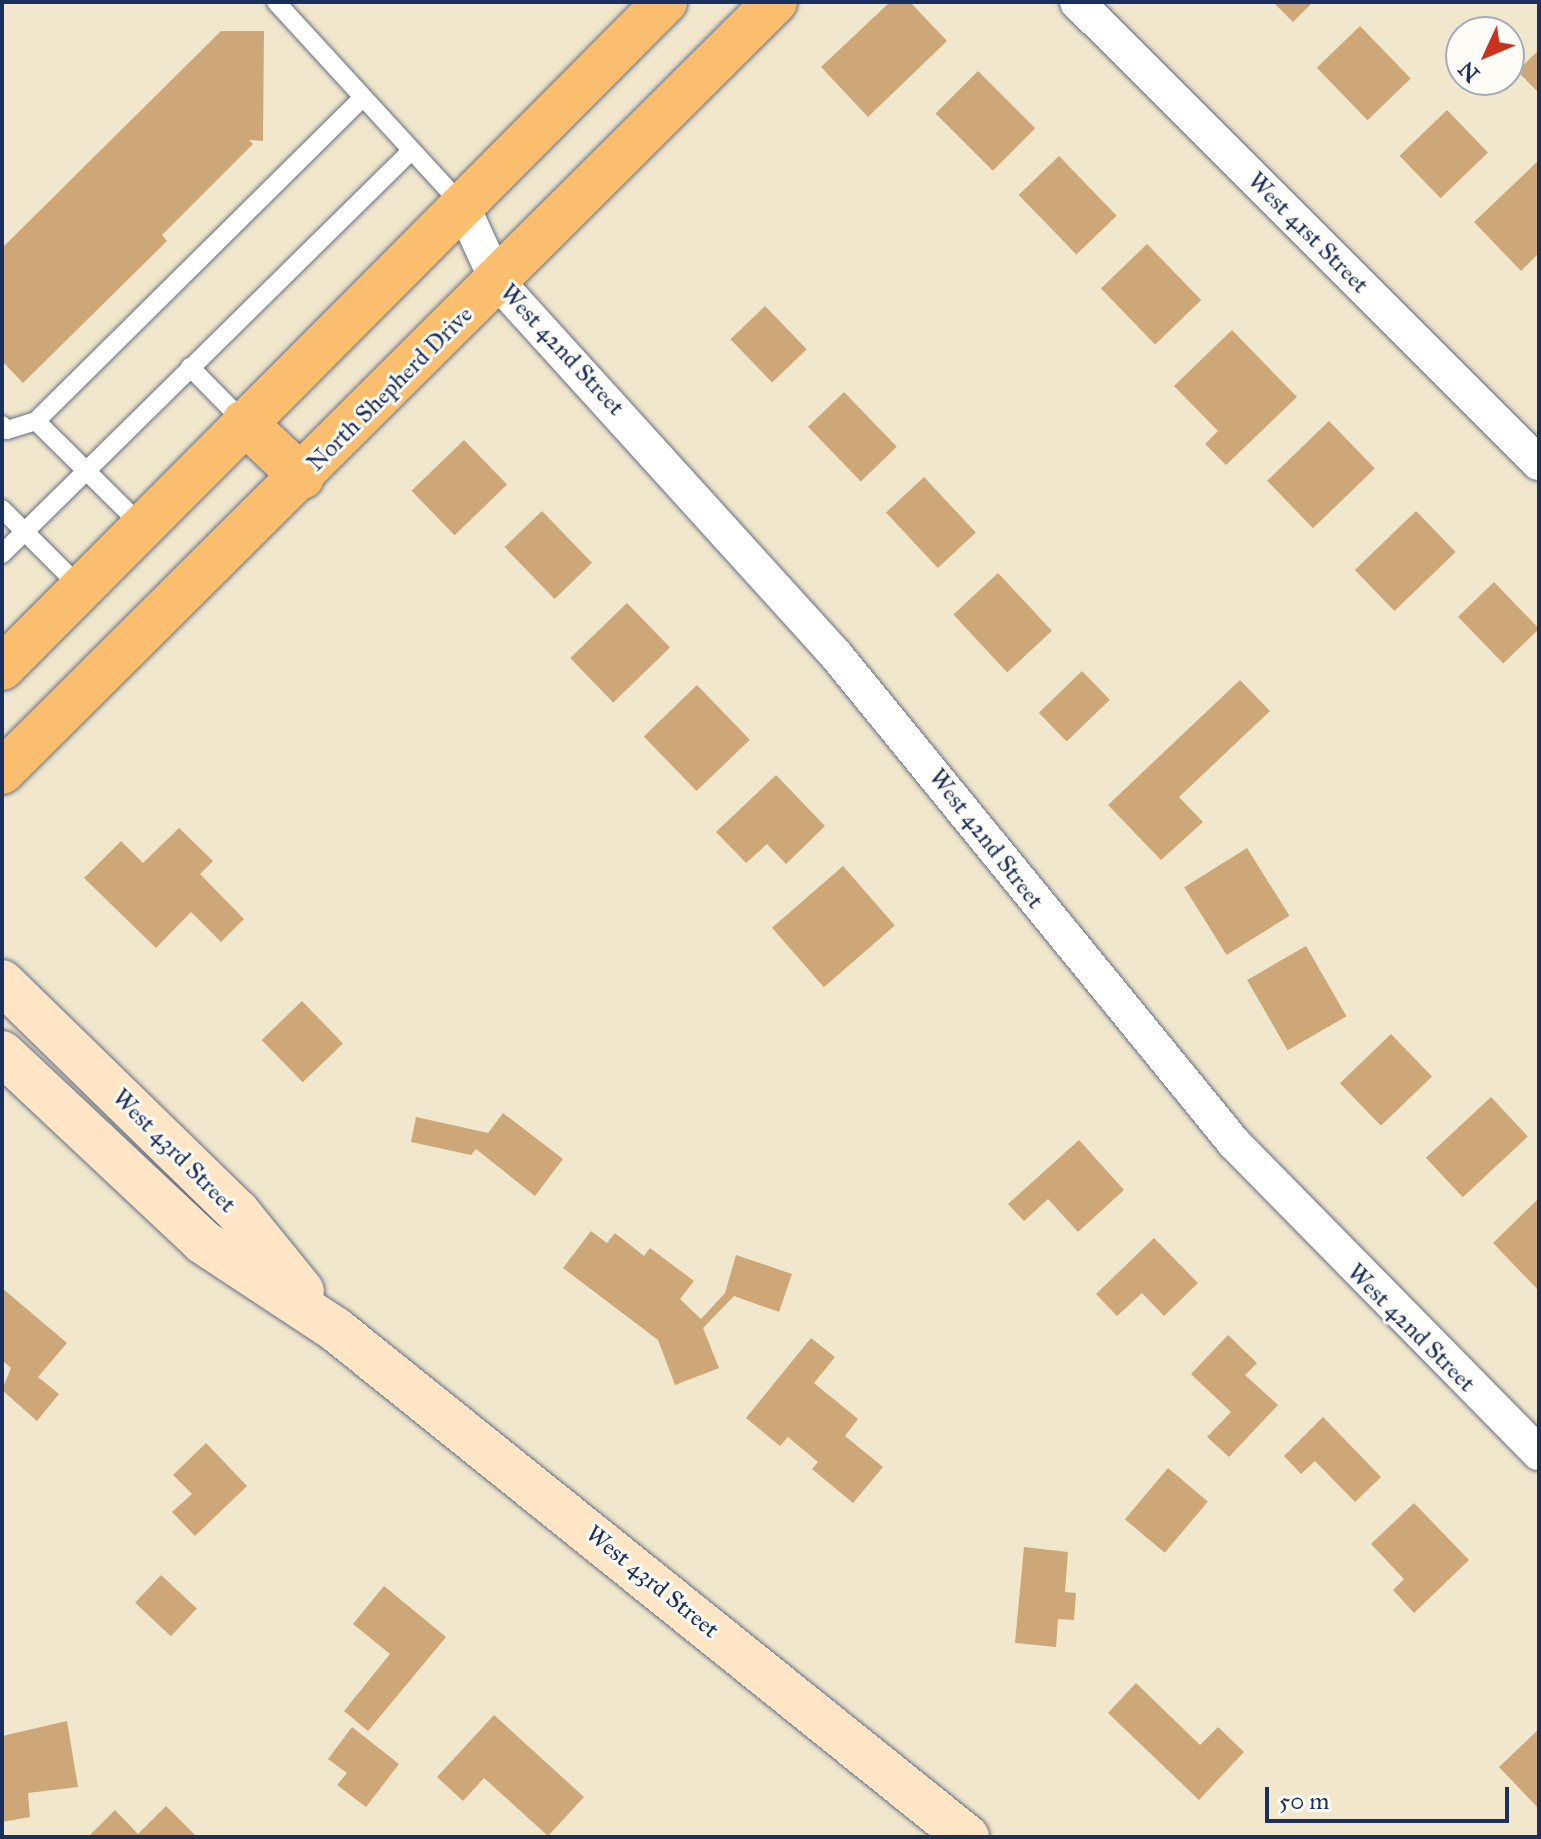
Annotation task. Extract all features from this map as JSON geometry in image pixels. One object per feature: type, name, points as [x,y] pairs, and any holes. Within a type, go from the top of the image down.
[{"type":"main road","points":[[2,668],[665,2]]},
{"type":"main road","name":"North Shepherd Drive","points":[[2,772],[302,477],[775,2]]},
{"type":"main road","points":[[244,422],[302,477]]},
{"type":"main road","name":"West 43rd Street","points":[[2,982],[237,1211],[335,1329]]},
{"type":"main road","name":"West 43rd Street","points":[[2,1053],[203,1242],[335,1329],[962,1836]]},
{"type":"street","name":"West 41st Street","points":[[1077,2],[1539,463]]},
{"type":"street","name":"West 42nd Street","points":[[462,205],[497,281],[836,655],[1298,1216],[1539,1453]]},
{"type":"lane","points":[[276,2],[359,101],[462,205]]},
{"type":"lane","points":[[2,425],[7,430],[36,421],[359,101]]},
{"type":"lane","points":[[2,554],[410,152]]},
{"type":"lane","points":[[190,367],[244,422]]},
{"type":"lane","points":[[36,421],[142,526]]},
{"type":"lane","points":[[2,509],[81,588]]},
{"type":"building","points":[[890,2],[910,2],[947,41],[868,117],[821,67]]},
{"type":"building","points":[[1273,2],[1313,2],[1293,22]]},
{"type":"building","points":[[1360,26],[1411,79],[1368,120],[1317,68]]},
{"type":"building","points":[[221,31],[264,31],[263,141],[249,140],[253,144],[162,235],[167,241],[23,383],[2,361],[2,248]]},
{"type":"building","points":[[1539,50],[1539,93],[1525,79],[1525,63]]},
{"type":"building","points":[[978,71],[1035,128],[993,171],[936,113]]},
{"type":"building","points":[[1447,110],[1488,152],[1441,198],[1400,156]]},
{"type":"building","points":[[1059,156],[1117,216],[1076,255],[1019,195]]},
{"type":"building","points":[[1539,160],[1539,253],[1521,271],[1474,222]]},
{"type":"building","points":[[1147,244],[1201,300],[1155,345],[1101,288]]},
{"type":"building","points":[[765,306],[807,349],[772,383],[730,339]]},
{"type":"building","points":[[1232,330],[1297,397],[1226,465],[1205,444],[1218,431],[1174,386]]},
{"type":"building","points":[[844,392],[897,447],[861,481],[808,427]]},
{"type":"building","points":[[1329,421],[1375,468],[1313,528],[1267,481]]},
{"type":"building","points":[[464,440],[507,485],[455,535],[411,491]]},
{"type":"building","points":[[924,477],[976,533],[938,568],[886,512]]},
{"type":"building","points":[[542,511],[592,563],[555,599],[505,547]]},
{"type":"building","points":[[1416,511],[1456,552],[1394,611],[1355,570]]},
{"type":"building","points":[[998,573],[1052,631],[1007,672],[953,615]]},
{"type":"building","points":[[1494,582],[1539,629],[1503,663],[1458,617]]},
{"type":"building","points":[[627,603],[670,648],[613,702],[570,658]]},
{"type":"building","points":[[1082,671],[1110,700],[1067,741],[1039,713]]},
{"type":"building","points":[[1240,680],[1270,711],[1179,797],[1203,822],[1161,860],[1108,805]]},
{"type":"building","points":[[697,685],[750,740],[697,791],[644,736]]},
{"type":"building","points":[[776,775],[825,826],[786,864],[767,844],[746,863],[716,832]]},
{"type":"building","points":[[179,828],[213,861],[200,874],[244,919],[221,942],[191,912],[156,948],[84,878],[121,841],[143,863]]},
{"type":"building","points":[[1247,848],[1289,916],[1227,955],[1184,887]]},
{"type":"building","points":[[843,866],[895,926],[824,987],[772,928]]},
{"type":"building","points":[[1306,946],[1346,1016],[1288,1050],[1247,980]]},
{"type":"building","points":[[302,1001],[343,1043],[303,1082],[262,1040]]},
{"type":"building","points":[[1391,1034],[1432,1076],[1381,1126],[1340,1083]]},
{"type":"building","points":[[1491,1097],[1528,1136],[1463,1197],[1426,1158]]},
{"type":"building","points":[[503,1113],[563,1159],[535,1196],[476,1149],[471,1155],[411,1142],[416,1117],[488,1133]]},
{"type":"building","points":[[1079,1140],[1124,1190],[1078,1232],[1048,1199],[1024,1221],[1008,1204]]},
{"type":"building","points":[[1539,1198],[1539,1291],[1493,1243]]},
{"type":"building","points":[[591,1231],[607,1243],[615,1233],[644,1256],[650,1248],[694,1281],[680,1299],[701,1319],[725,1293],[736,1255],[792,1274],[779,1312],[734,1296],[703,1328],[719,1368],[675,1385],[658,1340],[563,1268]]},
{"type":"building","points":[[1154,1238],[1198,1283],[1164,1316],[1142,1293],[1117,1316],[1096,1294]]},
{"type":"building","points":[[2,1288],[67,1343],[38,1377],[59,1394],[37,1421],[2,1390],[11,1368],[2,1360]]},
{"type":"building","points":[[1228,1335],[1257,1363],[1245,1375],[1278,1405],[1229,1457],[1207,1437],[1231,1412],[1191,1374]]},
{"type":"building","points":[[811,1338],[835,1357],[814,1383],[858,1419],[845,1436],[883,1467],[853,1503],[812,1469],[818,1462],[788,1437],[780,1446],[746,1418]]},
{"type":"building","points":[[1323,1417],[1381,1477],[1355,1502],[1315,1461],[1301,1474],[1284,1456]]},
{"type":"building","points":[[206,1443],[247,1486],[195,1536],[172,1512],[192,1494],[173,1475]]},
{"type":"building","points":[[1168,1468],[1208,1501],[1165,1553],[1125,1519]]},
{"type":"building","points":[[1414,1503],[1469,1560],[1414,1613],[1393,1590],[1404,1579],[1371,1544]]},
{"type":"building","points":[[1024,1547],[1068,1552],[1065,1592],[1076,1593],[1074,1620],[1058,1619],[1056,1647],[1015,1643]]},
{"type":"building","points":[[161,1575],[197,1608],[171,1636],[135,1603]]},
{"type":"building","points":[[384,1586],[446,1637],[368,1731],[344,1711],[390,1654],[353,1624]]},
{"type":"building","points":[[1136,1683],[1200,1745],[1218,1727],[1244,1752],[1199,1800],[1108,1713]]},
{"type":"building","points":[[494,1715],[584,1797],[548,1836],[484,1778],[463,1801],[437,1777]]},
{"type":"building","points":[[67,1721],[78,1787],[28,1793],[30,1817],[2,1822],[2,1736]]},
{"type":"building","points":[[352,1727],[399,1764],[366,1807],[337,1785],[347,1773],[328,1759]]},
{"type":"building","points":[[1539,1729],[1539,1809],[1499,1767]]},
{"type":"building","points":[[166,1806],[197,1837],[88,1837],[115,1810],[138,1834]]}]
